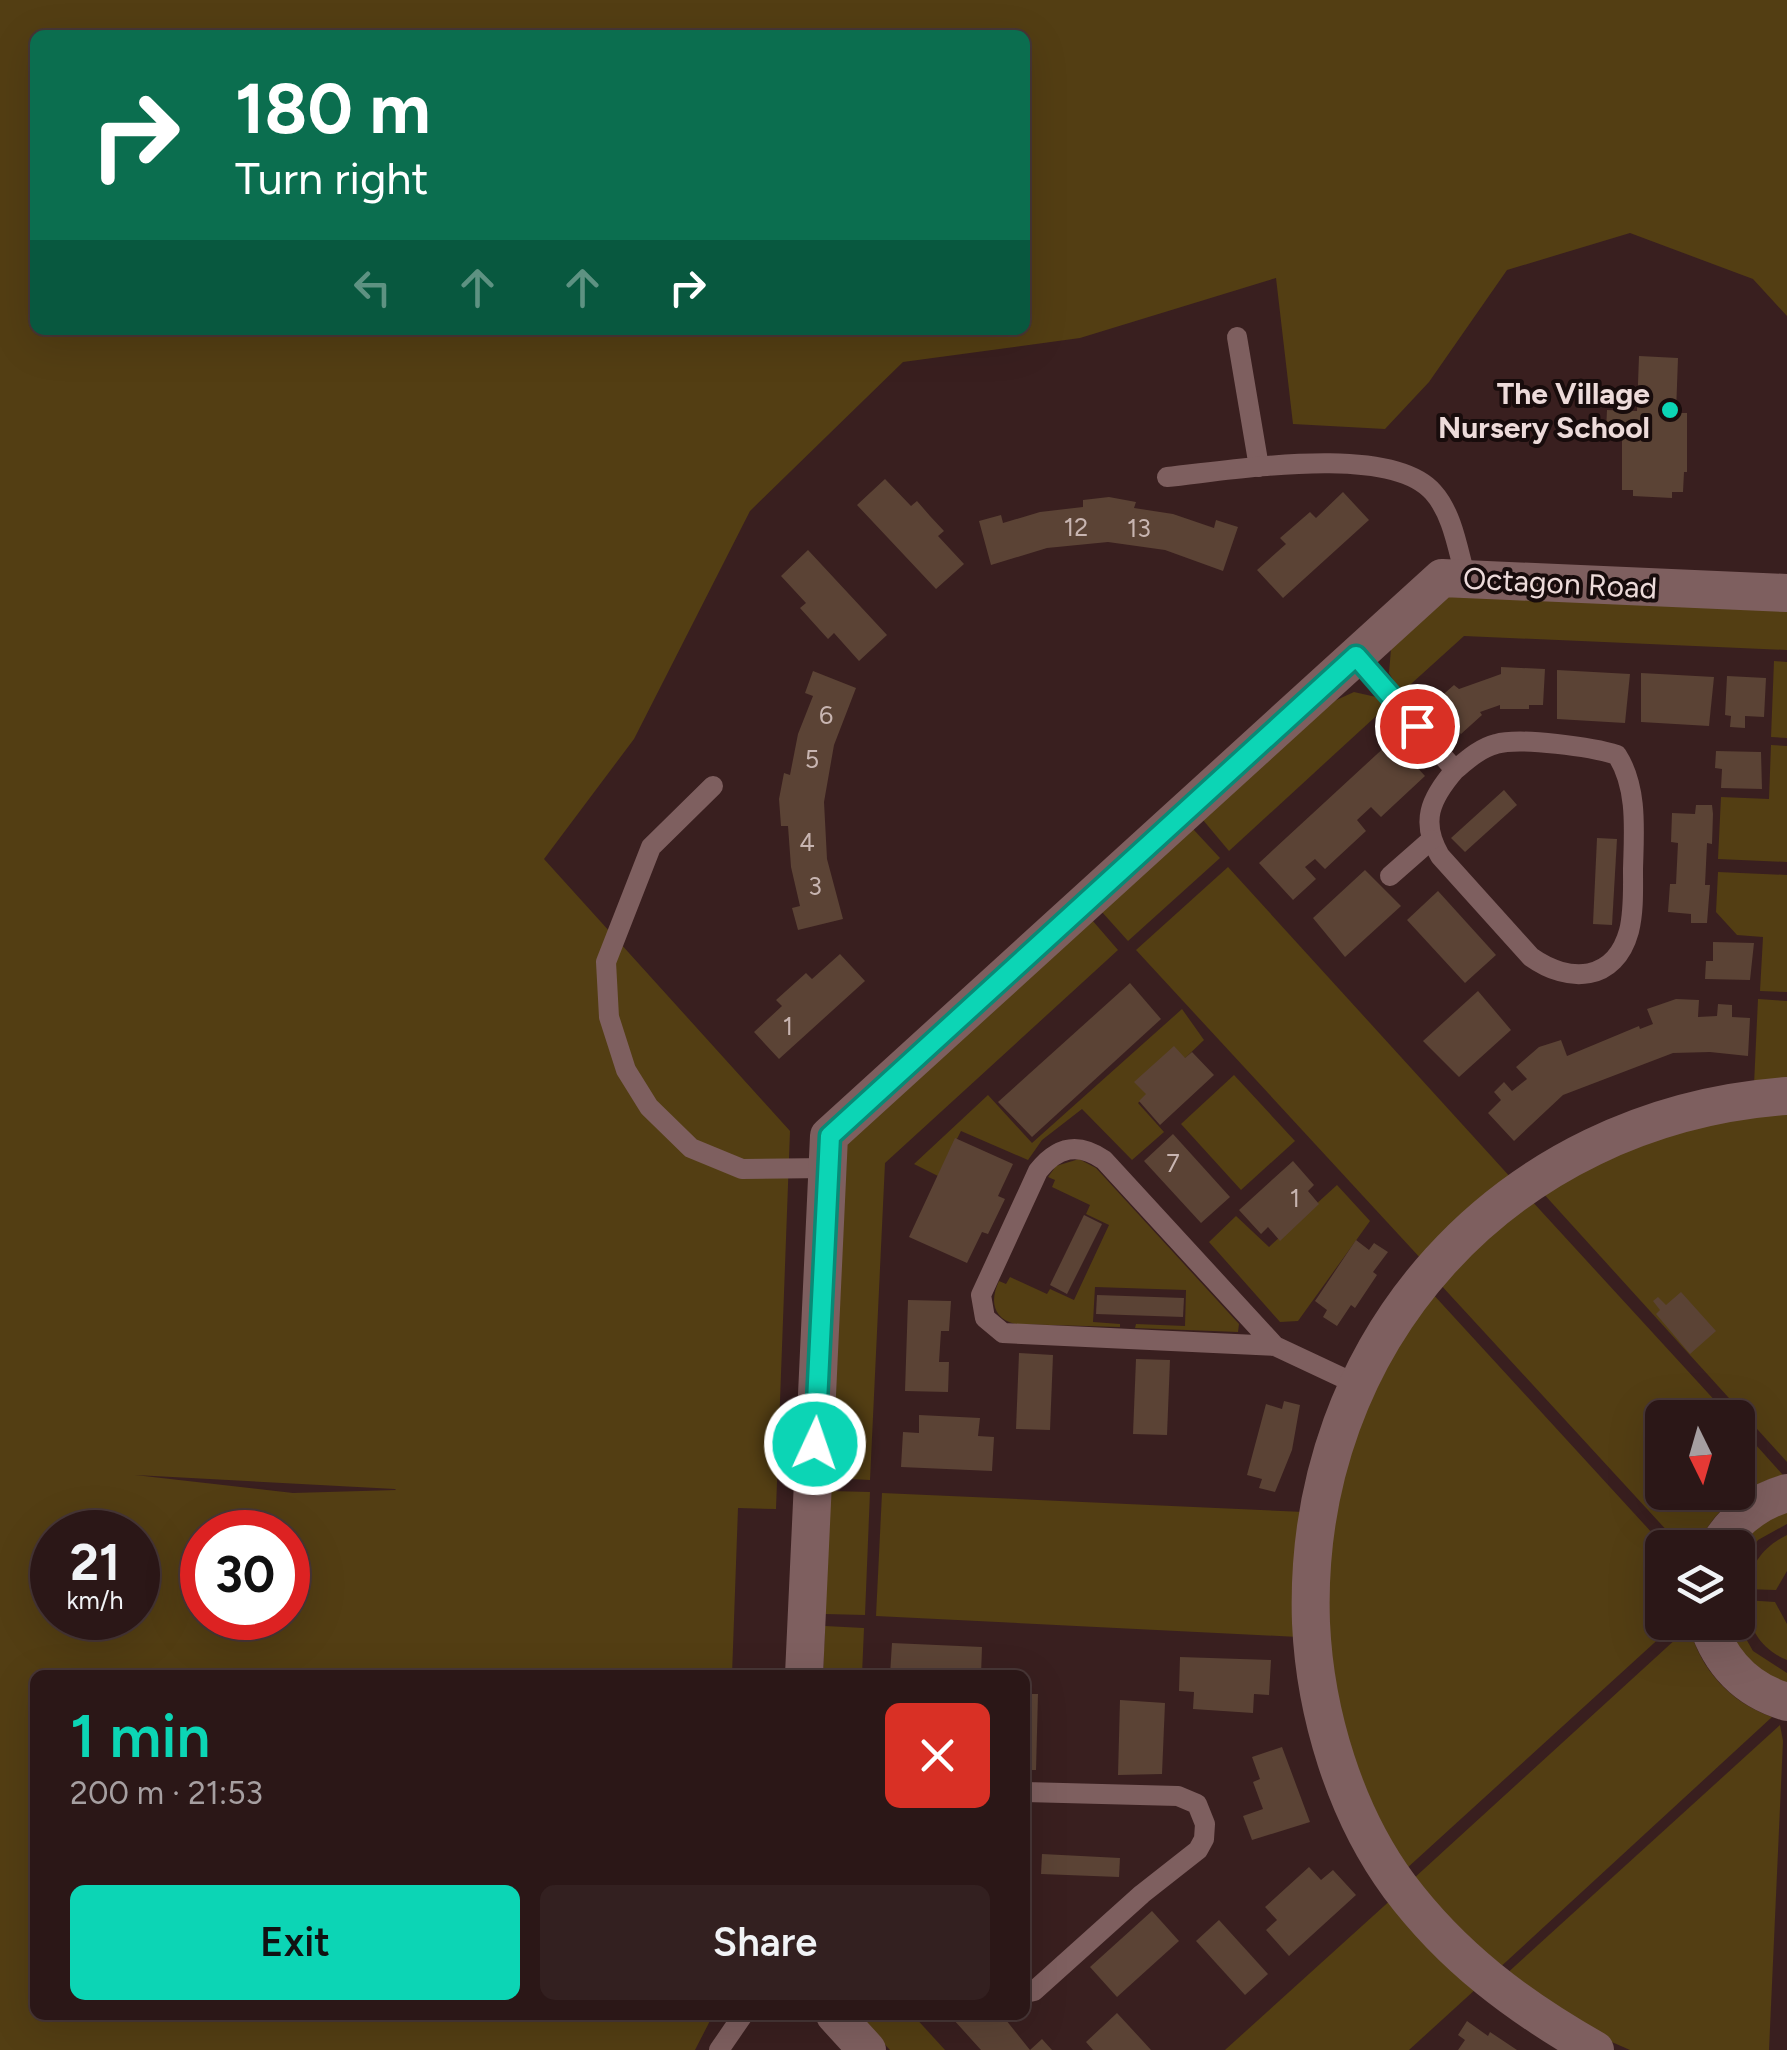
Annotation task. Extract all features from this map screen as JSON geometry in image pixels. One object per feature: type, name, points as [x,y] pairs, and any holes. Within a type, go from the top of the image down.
[{"type":"street","name":"Octagon Road","points":[[804,1670],[830,1136],[1442,578],[1787,593]]},
{"type":"street","points":[[1595,2050],[1490,1983],[1450,1945],[1398,1884],[1358,1812],[1317,1685],[1310,1580],[1322,1488],[1356,1384],[1401,1309],[1469,1230],[1526,1185],[1592,1147],[1638,1127],[1717,1105],[1787,1096]]},
{"type":"street","points":[[1728,1530],[1752,1508],[1787,1493]]},
{"type":"street","points":[[1715,1640],[1722,1657],[1744,1682],[1787,1702]]},
{"type":"street","points":[[840,2020],[867,2050]]},
{"type":"lane","points":[[1238,336],[1258,468]]},
{"type":"lane","points":[[1168,478],[1258,468],[1382,465],[1402,472],[1434,492],[1448,518],[1466,579]]},
{"type":"lane","points":[[1356,656],[1454,770]]},
{"type":"lane","points":[[1509,742],[1602,750],[1618,755],[1630,780],[1634,839],[1632,910],[1625,942],[1603,969],[1566,975],[1531,957],[1440,856],[1430,840],[1430,804],[1454,770],[1493,744],[1509,742]]},
{"type":"lane","points":[[713,786],[650,847],[606,962],[609,1017],[626,1070],[649,1107],[691,1148],[742,1169],[828,1168]]},
{"type":"lane","points":[[1390,876],[1430,840]]},
{"type":"lane","points":[[1275,1346],[1014,1335],[994,1328],[986,1318],[981,1295],[1038,1171],[1049,1157],[1064,1149],[1080,1148],[1104,1160],[1275,1346],[1356,1384]]},
{"type":"lane","points":[[1030,1792],[1178,1796],[1197,1804],[1204,1839],[1198,1850],[1030,1992]]},
{"type":"lane","points":[[719,2050],[740,2020]]},
{"type":"shaded area","points":[[0,0],[1787,0],[1787,316],[1753,279],[1630,233],[1507,270],[1429,382],[1385,429],[1293,424],[1276,278],[1080,338],[903,362],[750,511],[634,739],[544,859],[790,1131],[776,1509],[738,1508],[732,1670],[30,1670],[30,2020],[710,2020],[695,2050],[0,2050]],"holes":[[[135,1475],[395,1489],[293,1493]]]},
{"type":"shaded area","points":[[1448,595],[1787,610],[1787,650],[1464,636],[1401,693],[1389,673],[1391,649]]},
{"type":"shaded area","points":[[1774,661],[1787,662],[1787,738],[1771,737]]},
{"type":"shaded area","points":[[1354,692],[1376,697],[1386,707],[1229,851],[1203,820],[1332,702]]},
{"type":"shaded area","points":[[1771,745],[1787,746],[1787,862],[1718,859],[1721,797],[1769,799]]},
{"type":"shaded area","points":[[1193,829],[1220,858],[1128,941],[1102,912]]},
{"type":"shaded area","points":[[1228,867],[1512,1179],[1423,1261],[1136,950]]},
{"type":"shaded area","points":[[1718,872],[1787,875],[1787,992],[1760,991],[1763,937],[1737,935],[1716,912]]},
{"type":"shaded area","points":[[1092,920],[1118,950],[885,1163],[870,1480],[831,1478],[846,1144]]},
{"type":"shaded area","points":[[1758,999],[1787,1001],[1787,1084],[1754,1085]]},
{"type":"shaded area","points":[[1182,1009],[1204,1040],[1138,1103],[1164,1132],[1132,1160],[1082,1109],[1042,1140],[1028,1160],[961,1131],[938,1176],[914,1164],[988,1095],[1032,1143]]},
{"type":"shaded area","points":[[1234,1075],[1295,1141],[1241,1190],[1181,1124]]},
{"type":"shaded area","points":[[1787,1110],[1787,1462],[1755,1427],[1755,1400],[1731,1400],[1542,1192],[1664,1133]]},
{"type":"shaded area","points":[[1079,1159],[1096,1168],[1239,1324],[1238,1332],[1135,1328],[1136,1324],[1185,1326],[1186,1290],[1095,1287],[1093,1322],[1120,1327],[1015,1324],[997,1313],[994,1295],[999,1281],[1006,1284],[1010,1277],[1047,1294],[1050,1289],[1074,1300],[1109,1225],[1086,1214],[1090,1205],[1052,1187],[1055,1180],[1048,1177],[1056,1166]]},
{"type":"shaded area","points":[[1337,1185],[1370,1221],[1298,1321],[1280,1322],[1209,1242],[1236,1216],[1269,1247]]},
{"type":"shaded area","points":[[1530,1199],[1714,1400],[1645,1400],[1645,1507],[1439,1283]]},
{"type":"shaded area","points":[[1431,1292],[1649,1530],[1645,1530],[1645,1640],[1657,1640],[1406,1869],[1388,1840],[1346,1742],[1326,1643],[1328,1536],[1363,1407]]},
{"type":"shaded area","points":[[1755,1444],[1783,1475],[1755,1486]]},
{"type":"shaded area","points":[[830,1491],[870,1492],[865,1615],[825,1614]]},
{"type":"shaded area","points":[[882,1493],[1304,1512],[1298,1637],[876,1616]]},
{"type":"shaded area","points":[[1648,1510],[1722,1510],[1706,1530],[1666,1530]]},
{"type":"shaded area","points":[[1787,1512],[1787,1524],[1755,1544],[1755,1530]]},
{"type":"shaded area","points":[[1787,1535],[1787,1571],[1776,1590],[1755,1589],[1755,1565],[1771,1545]]},
{"type":"shaded area","points":[[1755,1601],[1775,1602],[1787,1624],[1787,1660],[1757,1636]]},
{"type":"shaded area","points":[[825,1626],[864,1628],[862,1670],[823,1670]]},
{"type":"shaded area","points":[[1675,1640],[1693,1640],[1709,1670],[1730,1693],[1772,1717],[1496,1971],[1412,1880]]},
{"type":"shaded area","points":[[1734,1640],[1747,1640],[1753,1651],[1787,1673],[1787,1684],[1749,1660]]},
{"type":"shaded area","points":[[1780,1725],[1783,1741],[1769,2050],[1630,2050],[1580,2028],[1504,1976]]},
{"type":"shaded area","points":[[1394,1897],[1477,1988],[1409,2050],[1225,2050]]},
{"type":"shaded area","points":[[863,2020],[918,2020],[945,2050],[890,2050]]},
{"type":"building","name":"The Village Nursery School","points":[[1639,356],[1678,358],[1676,413],[1687,413],[1687,472],[1683,492],[1672,492],[1672,498],[1633,496],[1633,490],[1622,490],[1622,431],[1606,431],[1607,410],[1637,411]]},
{"type":"building","points":[[885,479],[911,506],[917,501],[944,531],[938,536],[964,564],[936,589],[857,505]]},
{"type":"building","points":[[1343,492],[1369,520],[1283,598],[1257,570],[1286,544],[1280,538],[1310,512],[1316,518]]},
{"type":"building","points":[[1109,497],[1136,502],[1134,508],[1173,514],[1214,528],[1216,520],[1238,527],[1223,571],[1165,550],[1108,542],[1047,548],[991,565],[979,521],[1001,515],[1003,523],[1040,512],[1083,507],[1083,500]]},
{"type":"building","points":[[808,550],[887,635],[859,661],[834,633],[828,639],[800,608],[806,603],[781,576]]},
{"type":"building","points":[[1501,667],[1545,669],[1543,705],[1500,709],[1500,705],[1480,712],[1482,715],[1461,734],[1458,731],[1447,741],[1422,713],[1454,685],[1459,689],[1501,674]]},
{"type":"building","points":[[1557,670],[1630,674],[1625,723],[1557,719]]},
{"type":"building","points":[[813,671],[856,688],[834,745],[824,802],[827,859],[843,919],[798,930],[792,908],[800,906],[791,867],[788,826],[781,826],[779,799],[784,773],[790,775],[798,734],[813,696],[805,693]]},
{"type":"building","points":[[1641,673],[1714,677],[1709,726],[1641,722]]},
{"type":"building","points":[[1727,676],[1766,678],[1764,717],[1745,716],[1745,728],[1730,727],[1731,716],[1725,715]]},
{"type":"building","points":[[1402,731],[1426,757],[1415,765],[1425,776],[1381,817],[1371,807],[1357,820],[1366,831],[1325,869],[1315,859],[1305,867],[1316,879],[1293,900],[1259,863]]},
{"type":"building","points":[[1716,751],[1761,752],[1762,789],[1721,788],[1722,769],[1715,768]]},
{"type":"building","points":[[1504,790],[1517,805],[1465,852],[1451,838]]},
{"type":"building","points":[[1696,805],[1712,805],[1713,814],[1712,844],[1707,843],[1707,923],[1691,923],[1691,914],[1668,912],[1670,884],[1676,884],[1678,843],[1671,842],[1672,813],[1695,814]]},
{"type":"building","points":[[1597,838],[1617,839],[1612,925],[1593,924]]},
{"type":"building","points":[[1365,870],[1401,906],[1345,957],[1313,918]]},
{"type":"building","points":[[1438,891],[1496,955],[1465,983],[1407,920]]},
{"type":"building","points":[[1713,942],[1754,943],[1750,980],[1705,979],[1706,961],[1713,961]]},
{"type":"building","points":[[840,954],[865,981],[779,1059],[754,1032],[782,1006],[776,1000],[806,973],[812,979]]},
{"type":"building","points":[[1130,983],[1161,1019],[1032,1137],[998,1102]]},
{"type":"building","points":[[1478,991],[1511,1030],[1459,1077],[1423,1041]]},
{"type":"building","points":[[1676,999],[1699,1000],[1698,1017],[1717,1016],[1718,1004],[1732,1005],[1732,1017],[1750,1018],[1748,1056],[1673,1053],[1563,1095],[1514,1141],[1488,1113],[1501,1100],[1494,1092],[1504,1082],[1512,1091],[1527,1079],[1516,1067],[1539,1047],[1561,1040],[1567,1056],[1639,1026],[1640,1029],[1653,1024],[1647,1009]]},
{"type":"building","points":[[1174,1046],[1185,1058],[1192,1052],[1214,1075],[1160,1125],[1139,1101],[1146,1094],[1134,1082]]},
{"type":"building","points":[[1173,1134],[1230,1197],[1201,1223],[1144,1161]]},
{"type":"building","points":[[955,1138],[1013,1164],[998,1196],[1005,1199],[988,1234],[982,1232],[967,1263],[909,1237]]},
{"type":"building","points":[[1293,1161],[1314,1185],[1308,1191],[1319,1204],[1280,1241],[1268,1227],[1261,1234],[1239,1210]]},
{"type":"building","points":[[1084,1215],[1102,1224],[1067,1294],[1050,1285]]},
{"type":"building","points":[[1356,1240],[1369,1250],[1374,1243],[1388,1252],[1355,1308],[1351,1305],[1337,1326],[1323,1317],[1327,1310],[1315,1301]]},
{"type":"building","points":[[1681,1292],[1716,1331],[1690,1354],[1656,1314],[1660,1310],[1653,1301],[1658,1297],[1666,1305]]},
{"type":"building","points":[[1097,1295],[1184,1298],[1183,1317],[1096,1314]]},
{"type":"building","points":[[908,1300],[951,1301],[949,1331],[941,1331],[939,1362],[949,1362],[948,1392],[905,1391]]},
{"type":"building","points":[[1019,1353],[1053,1355],[1050,1430],[1016,1429]]},
{"type":"building","points":[[1136,1359],[1170,1360],[1167,1435],[1133,1434]]},
{"type":"building","points":[[1284,1401],[1300,1405],[1292,1450],[1275,1492],[1259,1488],[1262,1479],[1247,1475],[1266,1404],[1282,1409]]},
{"type":"building","points":[[919,1415],[980,1418],[978,1436],[994,1437],[992,1471],[901,1467],[903,1432],[919,1433]]},
{"type":"building","points":[[892,1643],[982,1647],[981,1670],[890,1670]]},
{"type":"building","points":[[1180,1657],[1271,1660],[1269,1695],[1254,1694],[1253,1713],[1193,1709],[1194,1692],[1179,1691]]},
{"type":"building","points":[[1030,1694],[1038,1694],[1036,1770],[1030,1770]]},
{"type":"building","points":[[1120,1700],[1165,1703],[1162,1774],[1118,1775]]},
{"type":"building","points":[[1282,1747],[1310,1822],[1252,1840],[1243,1816],[1263,1809],[1253,1782],[1260,1779],[1252,1757]]},
{"type":"building","points":[[1042,1854],[1120,1858],[1119,1877],[1041,1874]]},
{"type":"building","points":[[1309,1867],[1321,1880],[1333,1870],[1356,1895],[1289,1956],[1266,1930],[1277,1920],[1265,1907]]},
{"type":"building","points":[[1152,1911],[1179,1941],[1117,1997],[1090,1967]]},
{"type":"building","points":[[1219,1920],[1268,1974],[1245,1995],[1196,1941]]},
{"type":"building","points":[[1117,2013],[1151,2050],[1093,2050],[1086,2042]]},
{"type":"building","points":[[954,2020],[1006,2020],[1030,2050],[981,2050]]},
{"type":"building","points":[[1467,2021],[1517,2050],[1458,2050],[1465,2040],[1458,2035]]},
{"type":"building","points":[[1042,2039],[1052,2050],[1030,2050]]},
{"type":"place","name":"The Village Nursery School","points":[[1670,410]]},
{"type":"route","points":[[815,1444],[830,1136],[1356,656],[1417,726]]}]
